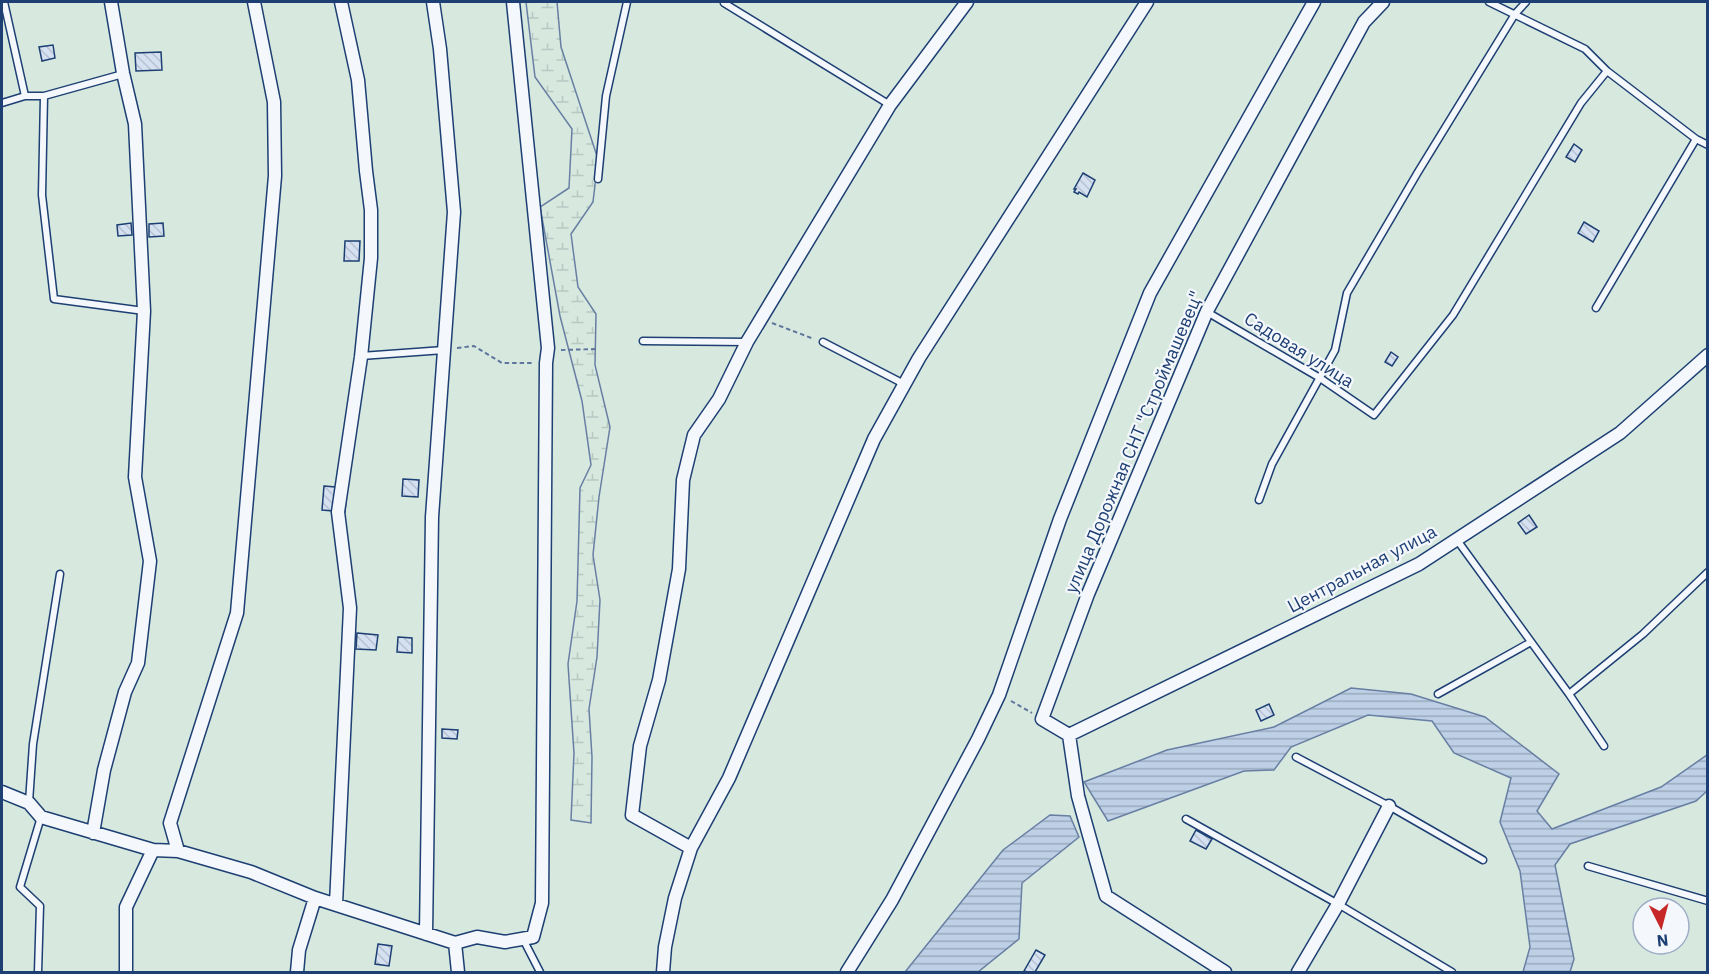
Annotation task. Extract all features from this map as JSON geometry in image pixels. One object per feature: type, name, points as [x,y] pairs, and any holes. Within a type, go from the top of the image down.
[{"type":"street","points":[[93,833],[104,770],[125,692],[138,663],[150,561],[135,477],[144,312],[135,123],[123,73],[111,2]]},
{"type":"street","points":[[178,851],[170,823],[237,613],[274,176],[274,102],[254,2]]},
{"type":"street","points":[[336,904],[350,608],[338,512],[361,357],[370,258],[371,210],[358,80],[341,2]]},
{"type":"street","points":[[426,934],[432,517],[454,212],[440,49],[433,2]]},
{"type":"street","points":[[2,792],[29,803],[41,817],[153,850],[178,851],[251,872],[315,898],[455,943],[477,937],[505,942],[533,937],[542,903],[546,363],[548,348],[513,2]]},
{"type":"street","points":[[692,848],[632,815],[640,746],[659,680],[679,569],[683,480],[694,435],[719,399],[747,342],[890,105],[968,2]]},
{"type":"street","points":[[663,972],[665,947],[675,898],[692,848],[729,778],[874,439],[920,358],[1147,2]]},
{"type":"street","points":[[847,972],[892,900],[999,695],[1060,519],[1150,293],[1314,2]]},
{"type":"street","name":"улица Дорожная СНТ \"Строймашевец\"","points":[[1042,719],[1088,594],[1206,312],[1364,22],[1383,2]]},
{"type":"street","name":"Центральная улица","points":[[1069,735],[1419,564],[1620,433],[1707,355]]},
{"type":"street","points":[[1042,719],[1069,735],[1078,796],[1106,896],[1225,972]]},
{"type":"street","points":[[1298,972],[1338,904],[1389,806]]},
{"type":"street","points":[[126,972],[126,907],[153,850]]},
{"type":"street","points":[[297,972],[299,950],[315,898]]},
{"type":"street","points":[[455,943],[459,972]]},
{"type":"lane","points":[[4,2],[25,96]]},
{"type":"lane","points":[[598,179],[606,96],[627,2]]},
{"type":"lane","points":[[1489,2],[1585,49],[1607,70],[1696,139],[1707,145]]},
{"type":"lane","points":[[1259,500],[1272,464],[1335,350],[1347,293],[1515,14],[1526,2]]},
{"type":"lane","points":[[724,3],[890,105]]},
{"type":"lane","name":"Садовая улица","points":[[1206,312],[1320,378],[1374,415],[1452,315],[1581,103],[1607,70]]},
{"type":"lane","points":[[2,103],[25,96],[44,96],[123,73]]},
{"type":"lane","points":[[44,96],[42,195],[54,299],[144,312]]},
{"type":"lane","points":[[1596,308],[1696,139]]},
{"type":"lane","points":[[643,341],[747,342]]},
{"type":"lane","points":[[823,342],[904,385]]},
{"type":"lane","points":[[361,357],[445,349]]},
{"type":"lane","points":[[1456,540],[1569,694],[1604,746]]},
{"type":"lane","points":[[1569,694],[1643,634],[1707,572]]},
{"type":"lane","points":[[29,803],[33,744],[60,574]]},
{"type":"lane","points":[[1438,694],[1530,642]]},
{"type":"lane","points":[[1296,757],[1484,860]]},
{"type":"lane","points":[[38,972],[40,906],[20,887],[41,817]]},
{"type":"lane","points":[[1185,819],[1338,904],[1452,972]]},
{"type":"lane","points":[[1588,866],[1707,901]]},
{"type":"lane","points":[[523,938],[540,972]]},
{"type":"path","points":[[761,319],[823,342]]},
{"type":"path","points":[[445,349],[474,346],[502,363],[546,363]]},
{"type":"path","points":[[565,350],[597,349]]},
{"type":"path","points":[[999,695],[1042,719]]},
{"type":"green space","points":[[2,2],[1707,2],[1707,972],[2,972]]},
{"type":"green space","points":[[526,2],[557,2],[561,47],[598,159],[593,202],[571,234],[578,287],[596,314],[595,365],[610,427],[593,555],[600,600],[597,657],[589,709],[592,757],[591,823],[571,820],[574,753],[568,664],[577,601],[580,488],[591,465],[582,401],[560,316],[540,207],[569,188],[572,129],[535,77]]},
{"type":"water","points":[[1351,688],[1411,694],[1485,717],[1559,774],[1537,811],[1552,829],[1661,787],[1707,755],[1707,791],[1696,801],[1570,844],[1555,865],[1574,959],[1570,972],[1523,972],[1530,947],[1520,871],[1500,822],[1511,778],[1454,753],[1432,721],[1368,715],[1291,747],[1274,770],[1244,771],[1108,821],[1084,782],[1167,750],[1274,727]]},
{"type":"water","points":[[1050,815],[1070,816],[1079,837],[1022,883],[1019,939],[978,972],[905,972],[1003,850]]},
{"type":"building","points":[[53,45],[55,58],[42,61],[39,47]]},
{"type":"building","points":[[161,52],[162,70],[136,71],[135,53]]},
{"type":"building","points":[[1574,144],[1582,150],[1575,162],[1566,157]]},
{"type":"building","points":[[1083,173],[1095,180],[1087,197],[1074,192]]},
{"type":"building","points":[[1584,222],[1599,231],[1593,242],[1578,233]]},
{"type":"building","points":[[131,223],[132,235],[118,236],[117,225]]},
{"type":"building","points":[[163,223],[164,236],[149,237],[149,224]]},
{"type":"building","points":[[345,241],[360,241],[359,261],[344,261]]},
{"type":"building","points":[[1391,352],[1398,357],[1392,366],[1385,362]]},
{"type":"building","points":[[403,479],[419,480],[418,497],[402,496]]},
{"type":"building","points":[[324,486],[347,488],[345,512],[322,510]]},
{"type":"building","points":[[1529,515],[1537,527],[1526,534],[1518,523]]},
{"type":"building","points":[[357,633],[378,635],[376,650],[356,649]]},
{"type":"building","points":[[398,637],[412,638],[412,653],[397,652]]},
{"type":"building","points":[[1269,704],[1274,715],[1261,721],[1256,710]]},
{"type":"building","points":[[442,729],[458,730],[457,739],[442,738]]},
{"type":"building","points":[[1196,830],[1212,839],[1206,849],[1190,841]]},
{"type":"building","points":[[378,944],[392,946],[389,966],[375,964]]},
{"type":"building","points":[[1036,950],[1045,955],[1035,972],[1024,971]]}]
